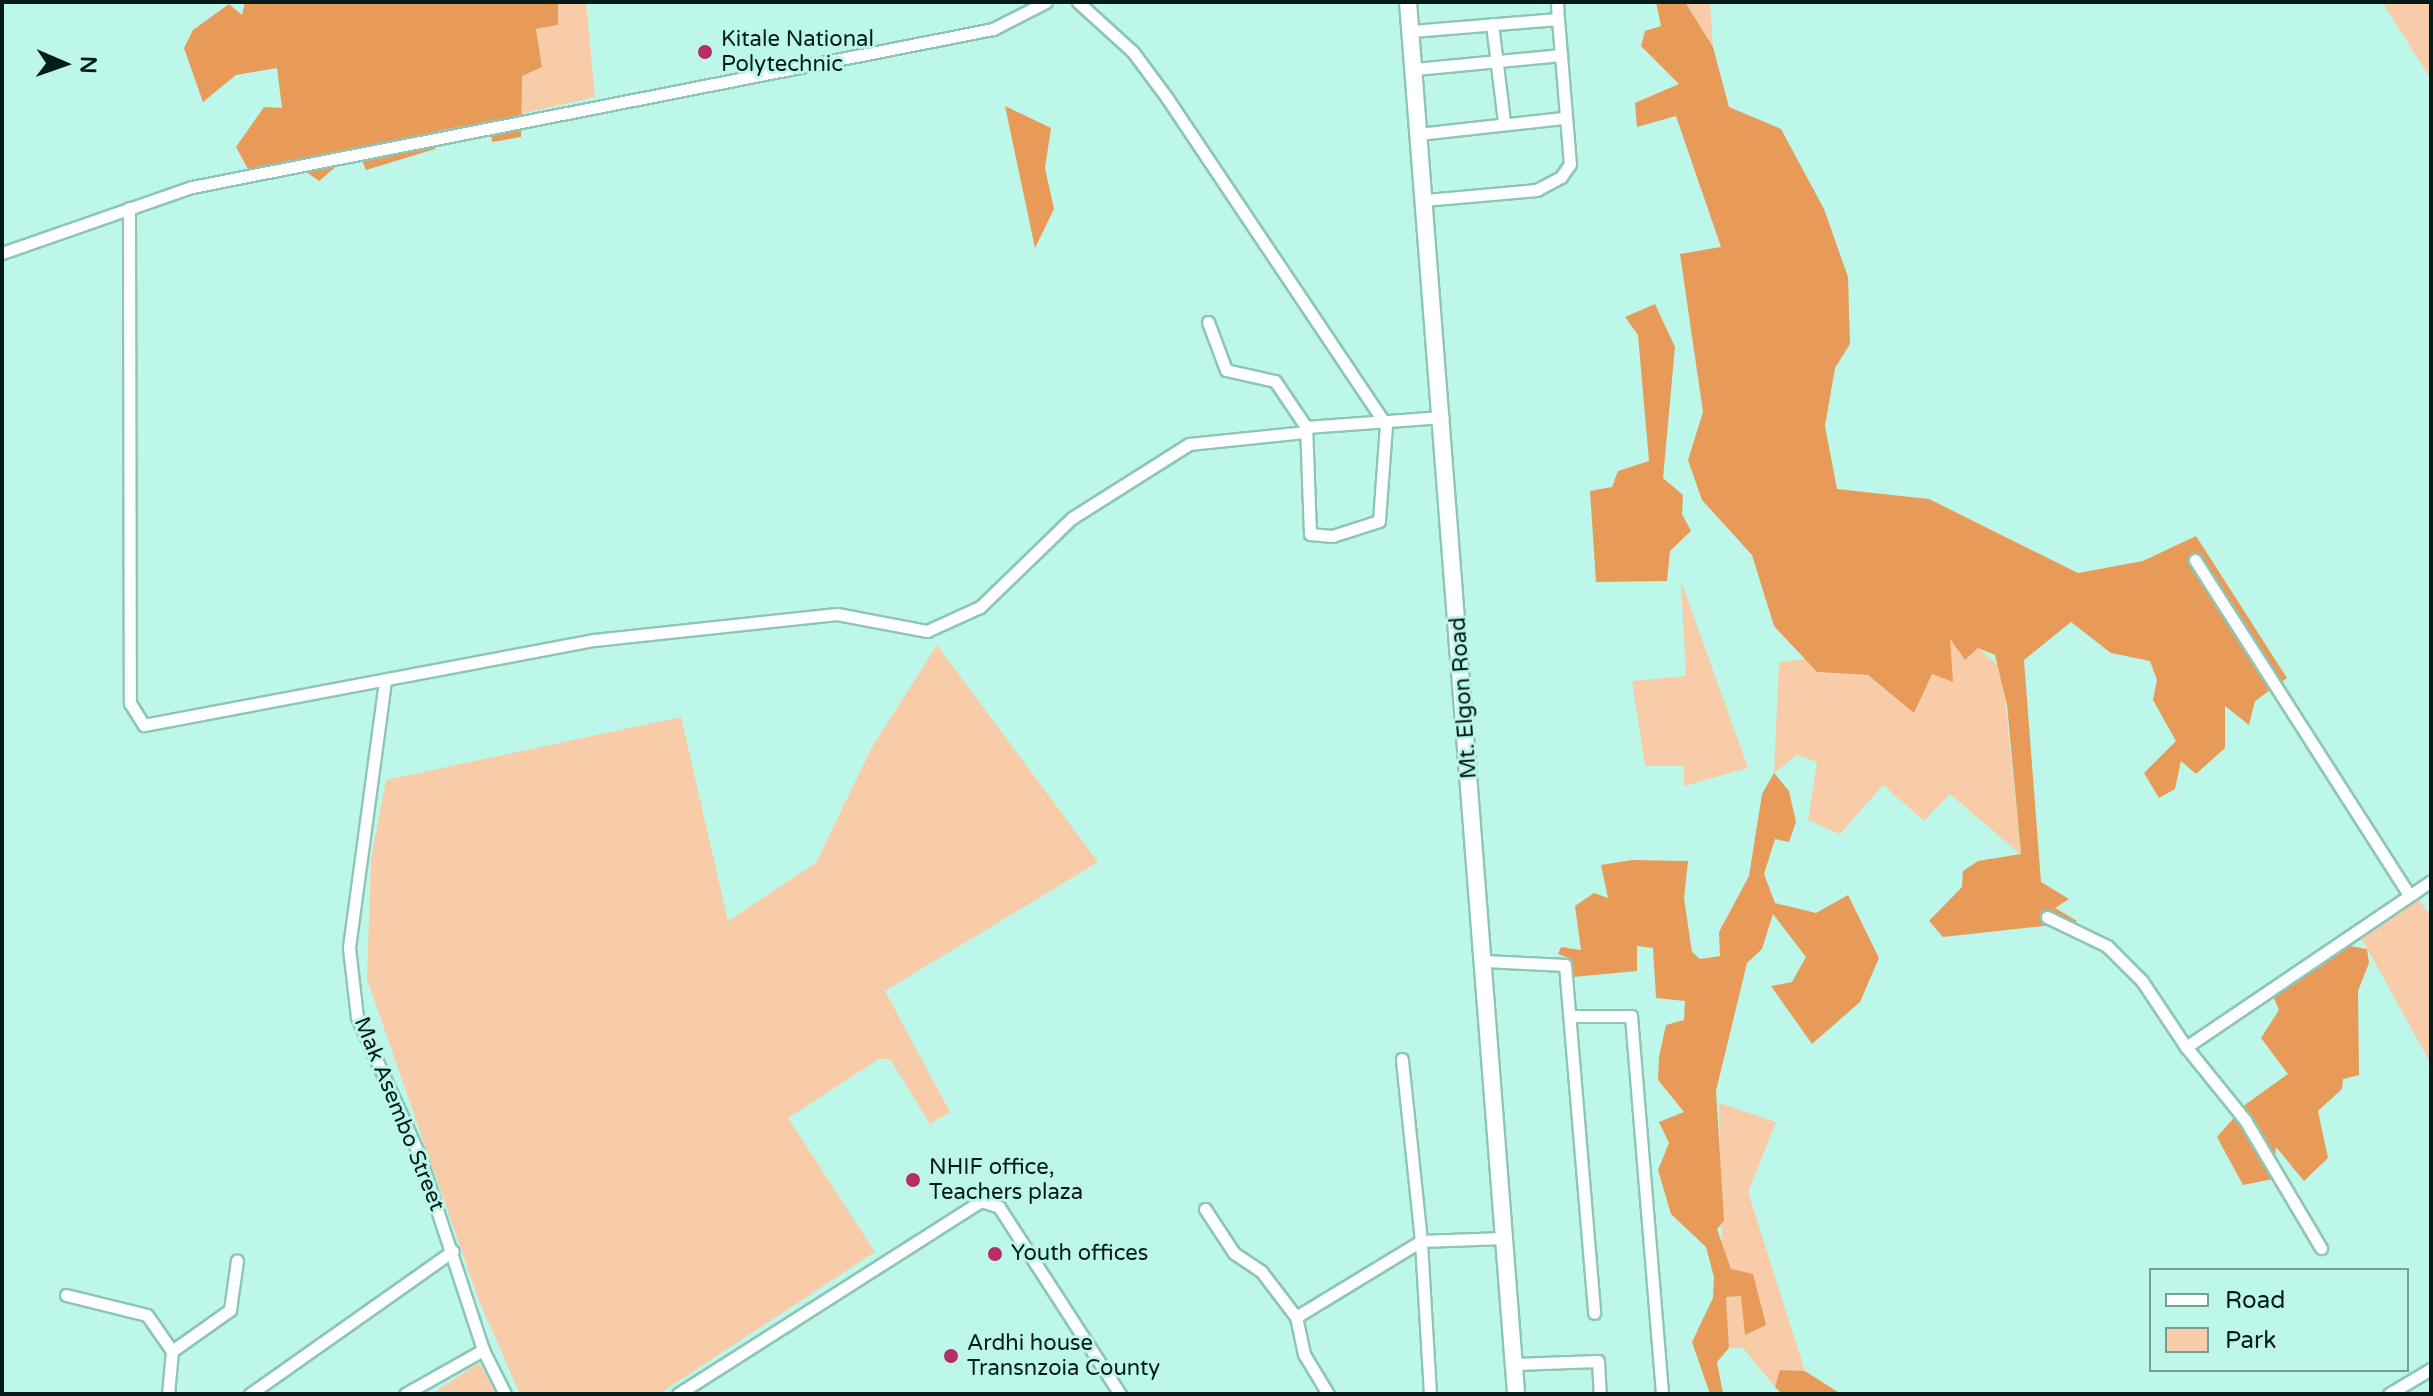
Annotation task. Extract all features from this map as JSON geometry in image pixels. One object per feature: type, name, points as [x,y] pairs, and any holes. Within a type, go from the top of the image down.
[{"type":"street","points":[[2,253],[192,187],[993,29],[1046,2]]},
{"type":"street","points":[[1078,2],[1133,52],[1167,98],[1386,425],[1384,515],[1322,538],[1310,534],[1306,429],[1275,381],[1226,370],[1208,322]]},
{"type":"street","name":"Mt. Elgon Road","points":[[1408,2],[1443,417],[1516,1394]]},
{"type":"street","points":[[1426,200],[1537,190],[1555,182],[1570,164],[1563,118],[1557,2]]},
{"type":"street","points":[[1412,31],[1558,19]]},
{"type":"street","points":[[1492,24],[1504,122]]},
{"type":"street","points":[[1415,69],[1561,55]]},
{"type":"street","points":[[1418,134],[1504,122],[1563,118]]},
{"type":"street","points":[[129,208],[135,718],[158,726],[594,640],[837,614],[927,631],[980,607],[1072,518],[1189,444],[1306,429],[1386,425],[1443,417]]},
{"type":"street","points":[[2195,560],[2409,895]]},
{"type":"street","name":"Mak Asembo Street","points":[[385,681],[349,948],[357,1017],[418,1152],[483,1350],[505,1394]]},
{"type":"street","points":[[2186,1047],[2431,881]]},
{"type":"street","points":[[2047,917],[2107,946],[2142,981],[2186,1047],[2245,1120],[2321,1248]]},
{"type":"street","points":[[1485,961],[1559,959],[1570,1016],[1594,1313]]},
{"type":"street","points":[[1570,1016],[1631,1016],[1662,1394]]},
{"type":"street","points":[[1402,1059],[1421,1241],[1430,1394]]},
{"type":"street","points":[[678,1394],[981,1201],[999,1207],[1120,1394]]},
{"type":"street","points":[[1205,1209],[1234,1253],[1261,1271],[1296,1317],[1304,1354],[1328,1394]]},
{"type":"street","points":[[1296,1317],[1421,1241],[1504,1238]]},
{"type":"street","points":[[250,1394],[453,1251]]},
{"type":"street","points":[[172,1351],[230,1310],[237,1260]]},
{"type":"street","points":[[66,1295],[147,1315],[172,1351],[168,1394]]},
{"type":"street","points":[[405,1394],[483,1350]]},
{"type":"street","points":[[1515,1364],[1598,1361],[1600,1394]]},
{"type":"street","points":[[2389,1394],[2431,1369]]},
{"type":"green space","points":[[558,2],[586,2],[595,97],[520,114],[522,76],[542,67],[536,29],[558,25]]},
{"type":"green space","points":[[1685,2],[1710,2],[1713,47]]},
{"type":"green space","points":[[2382,2],[2431,2],[2431,79]]},
{"type":"green space","points":[[1681,581],[1748,768],[1684,786],[1684,766],[1645,766],[1632,681],[1686,676]]},
{"type":"green space","points":[[1949,637],[1965,660],[1978,648],[2002,669],[2021,855],[1950,794],[1924,821],[1883,785],[1840,834],[1808,820],[1817,762],[1797,755],[1774,773],[1779,662],[1805,659],[1817,672],[1868,675],[1914,712],[1932,673],[1952,682]]},
{"type":"green space","points":[[937,645],[1098,862],[885,991],[950,1112],[930,1124],[890,1059],[879,1059],[788,1118],[875,1252],[659,1394],[520,1394],[479,1301],[367,979],[371,859],[386,780],[681,717],[728,921],[816,863],[871,749]]},
{"type":"green space","points":[[2418,898],[2431,917],[2431,1064],[2359,934]]},
{"type":"green space","points":[[1719,1103],[1776,1122],[1748,1192],[1805,1371],[1781,1370],[1775,1387],[1743,1348],[1729,1348],[1726,1297],[1741,1296],[1766,1325],[1722,1253]]},
{"type":"green space","points":[[479,1363],[499,1394],[431,1394]]},
{"type":"shaded area","points":[[245,2],[558,2],[558,25],[536,29],[542,67],[522,76],[521,137],[492,142],[491,121],[437,131],[435,149],[366,170],[357,149],[319,181],[289,160],[255,182],[236,147],[264,107],[282,108],[277,68],[236,75],[203,102],[184,48],[193,30],[229,4],[242,15]]},
{"type":"shaded area","points":[[1656,2],[1685,2],[1713,47],[1729,107],[1781,129],[1824,209],[1848,277],[1850,344],[1835,368],[1825,426],[1837,489],[1929,499],[2078,573],[2143,561],[2196,536],[2287,678],[2255,701],[2249,725],[2225,706],[2225,748],[2196,774],[2181,761],[2175,789],[2159,798],[2144,773],[2176,741],[2153,700],[2157,680],[2150,661],[2111,653],[2071,622],[2024,660],[2041,882],[2069,899],[2055,908],[2077,921],[2065,932],[2053,925],[1943,937],[1929,921],[1962,887],[1963,871],[1978,861],[2021,854],[2007,705],[1995,655],[1978,648],[1965,660],[1950,639],[1953,682],[1932,674],[1914,713],[1868,675],[1817,672],[1774,626],[1752,555],[1702,500],[1688,460],[1703,412],[1680,254],[1721,247],[1676,116],[1637,127],[1635,103],[1679,84],[1641,46],[1645,31],[1661,26]]},
{"type":"shaded area","points":[[1005,106],[1051,128],[1045,168],[1054,209],[1035,248]]},
{"type":"shaded area","points":[[1655,304],[1675,347],[1663,478],[1683,495],[1682,514],[1691,531],[1670,551],[1667,581],[1596,582],[1590,491],[1612,487],[1618,471],[1649,461],[1638,335],[1625,317]]},
{"type":"shaded area","points":[[1774,773],[1789,791],[1796,822],[1789,842],[1775,839],[1764,874],[1775,903],[1816,913],[1848,895],[1879,958],[1860,1002],[1812,1044],[1771,986],[1792,982],[1806,957],[1773,914],[1762,949],[1747,963],[1716,1091],[1724,1221],[1717,1229],[1731,1269],[1753,1274],[1766,1325],[1745,1335],[1741,1296],[1726,1297],[1729,1348],[1717,1362],[1723,1394],[1710,1394],[1692,1342],[1713,1298],[1714,1277],[1706,1247],[1671,1214],[1658,1170],[1669,1143],[1659,1122],[1684,1112],[1658,1080],[1659,1057],[1666,1025],[1684,1020],[1685,1001],[1656,998],[1653,948],[1637,946],[1637,971],[1573,977],[1569,958],[1558,954],[1561,947],[1581,950],[1575,906],[1594,893],[1608,898],[1601,865],[1632,860],[1688,861],[1684,898],[1692,952],[1700,959],[1720,956],[1719,932],[1749,876],[1762,794]]},
{"type":"shaded area","points":[[2350,946],[2367,949],[2369,963],[2358,991],[2359,1075],[2343,1079],[2342,1089],[2318,1111],[2328,1158],[2304,1181],[2276,1147],[2273,1179],[2243,1185],[2217,1137],[2246,1104],[2288,1074],[2261,1038],[2279,1010],[2273,996]]},
{"type":"shaded area","points":[[1780,1370],[1805,1371],[1841,1394],[1782,1394],[1775,1387]]},
{"type":"place","name":"Kitale National Polytechnic","points":[[705,52]]},
{"type":"place","name":"NHIF office, Teachers plaza","points":[[913,1180]]},
{"type":"place","name":"Youth offices","points":[[995,1254]]},
{"type":"place","name":"Ardhi house Transnzoia County","points":[[951,1356]]}]
